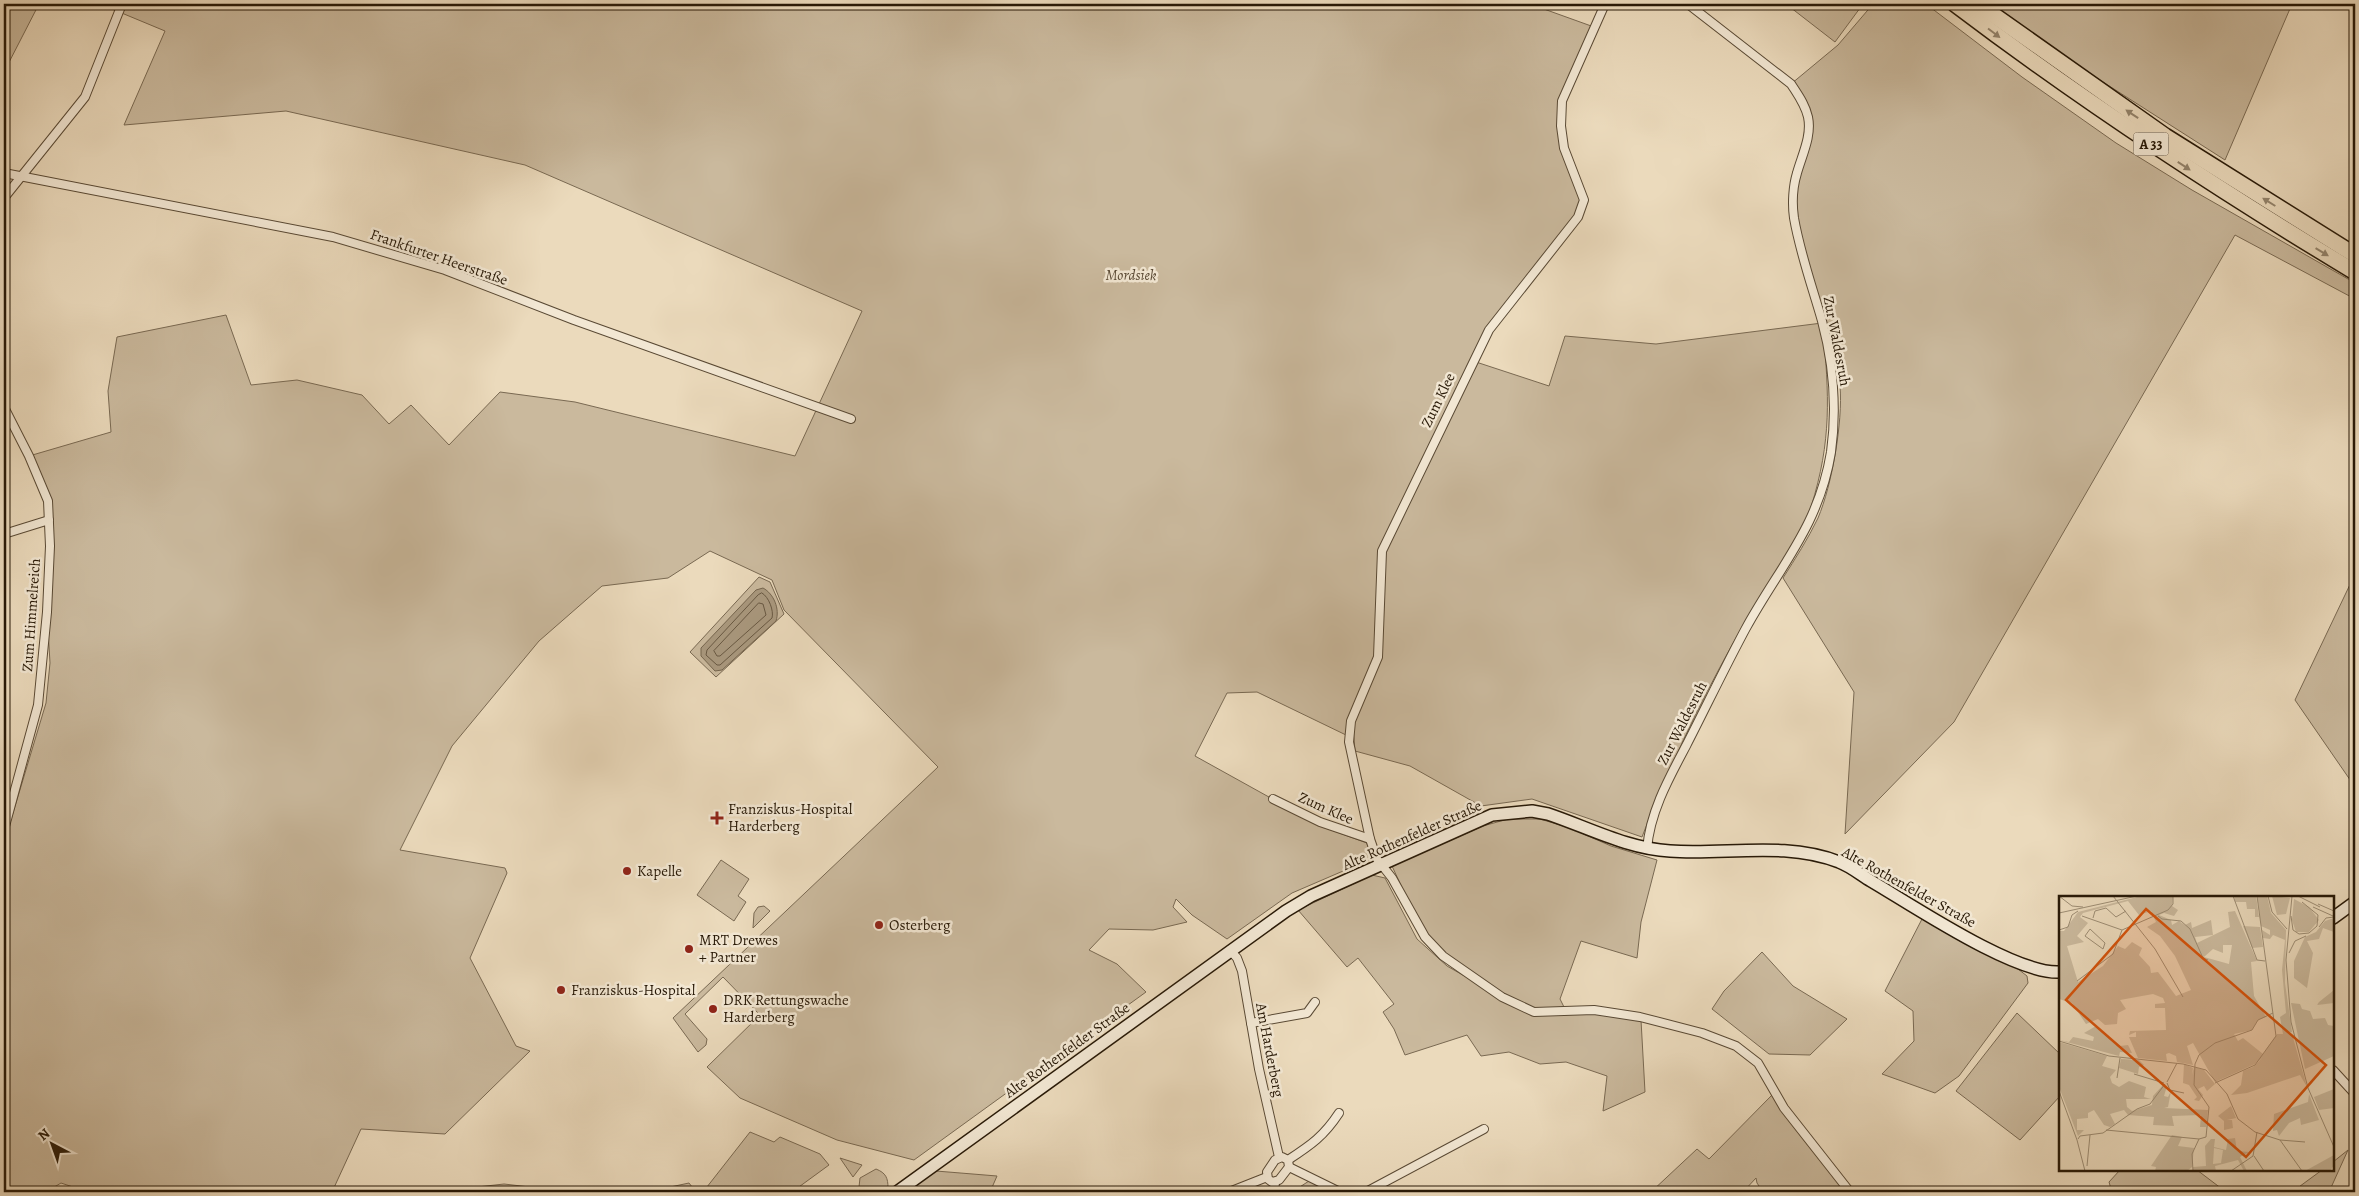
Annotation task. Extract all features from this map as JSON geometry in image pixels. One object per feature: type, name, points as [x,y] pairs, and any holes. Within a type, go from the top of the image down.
[{"type":"highway","name":"A 33","points":[[1955,4],[2047,72],[2156,148],[2355,272]]},
{"type":"highway","name":"A 33","points":[[1978,4],[2165,136],[2355,255]]},
{"type":"street","points":[[4,198],[85,97],[122,4]]},
{"type":"street","name":"Zum Klee","points":[[1605,4],[1562,101],[1561,126],[1564,148],[1584,200],[1578,217],[1489,330],[1382,551],[1378,656],[1351,721],[1349,742],[1370,839],[1381,864],[1392,878],[1425,937],[1443,956],[1502,997],[1534,1012],[1594,1010],[1640,1017],[1702,1033],[1736,1046],[1758,1063],[1784,1108],[1850,1192]]},
{"type":"street","name":"Zur Waldesruh","points":[[1647,849],[1654,811],[1674,769],[1747,627],[1788,562],[1815,512],[1829,462],[1834,424],[1833,388],[1822,324],[1798,242],[1792,208],[1796,174],[1808,139],[1809,118],[1802,100],[1791,84],[1688,4]]},
{"type":"street","name":"Frankfurter Heerstraße","points":[[4,173],[333,237],[445,270],[574,320],[851,419]]},
{"type":"street","name":"Zum Himmelreich","points":[[4,407],[30,456],[42,485],[48,501],[50,520],[47,612],[38,705],[4,830]]},
{"type":"street","points":[[4,534],[50,520]]},
{"type":"street","name":"Zum Klee","points":[[1273,798],[1320,822],[1370,839]]},
{"type":"street","name":"Alte Rothenfelder Straße","points":[[897,1192],[1286,910],[1311,896],[1492,815],[1514,811],[1532,811],[1548,814],[1647,849],[1671,852],[1811,853],[1841,863],[2017,964],[2035,969],[2059,972]]},
{"type":"street","points":[[2334,917],[2355,902]]},
{"type":"street","name":"Am Harderberg","points":[[1230,950],[1238,958],[1242,971],[1279,1157]]},
{"type":"street","points":[[1251,1023],[1307,1012],[1315,1002]]},
{"type":"street","points":[[2334,1071],[2355,1094]]},
{"type":"street","points":[[1275,1182],[1281,1179],[1289,1163],[1327,1131],[1338,1113]]},
{"type":"street","points":[[1366,1192],[1484,1129]]},
{"type":"street","points":[[1267,1177],[1268,1170],[1279,1157],[1340,1192]]},
{"type":"street","points":[[1267,1177],[1275,1182]]},
{"type":"street","points":[[1229,1192],[1267,1177]]},
{"type":"street","points":[[1274,1192],[1275,1182]]},
{"type":"green space","points":[[4,4],[39,4],[4,72]]},
{"type":"green space","name":"Mordsiek","points":[[100,4],[1530,4],[1594,27],[1562,101],[1564,148],[1584,200],[1578,217],[1489,330],[1473,361],[1549,386],[1565,336],[1656,344],[1822,323],[1793,209],[1809,119],[1791,84],[1838,45],[1873,4],[1926,4],[2022,77],[2116,143],[2192,190],[2355,283],[2355,299],[2235,235],[1954,722],[1845,834],[1854,692],[1783,578],[1818,518],[1828,489],[1838,435],[1840,386],[1838,372],[1823,327],[1827,375],[1826,439],[1818,483],[1810,511],[1787,554],[1739,632],[1707,691],[1672,764],[1642,837],[1532,799],[1481,806],[1410,766],[1355,751],[1353,725],[1347,724],[1346,735],[1257,692],[1227,693],[1195,756],[1323,827],[1367,843],[1371,859],[1292,893],[1227,939],[1192,915],[1176,899],[1173,907],[1187,922],[1153,930],[1109,929],[1089,950],[1117,964],[1146,992],[914,1160],[837,1140],[740,1098],[707,1067],[760,1015],[723,977],[685,1014],[707,1039],[706,1045],[698,1052],[673,1018],[938,767],[784,610],[772,580],[710,551],[668,578],[602,586],[539,641],[452,746],[400,850],[505,868],[507,873],[470,958],[516,1046],[530,1051],[445,1134],[361,1129],[332,1192],[88,1192],[61,1183],[46,1192],[4,1192],[4,843],[46,703],[50,663],[47,612],[48,501],[29,456],[111,432],[108,391],[117,337],[226,315],[251,385],[297,380],[362,395],[389,424],[411,405],[449,445],[500,392],[575,402],[795,456],[862,311],[525,165],[286,111],[124,125],[165,31]]},
{"type":"green space","points":[[1786,4],[1863,4],[1835,42]]},
{"type":"green space","points":[[1992,4],[2292,4],[2225,160],[2031,36]]},
{"type":"green space","points":[[2355,574],[2355,787],[2295,700]]},
{"type":"green space","points":[[759,577],[770,582],[784,614],[716,677],[690,652]]},
{"type":"green space","points":[[1508,819],[1540,819],[1570,828],[1611,846],[1657,860],[1641,922],[1637,958],[1581,941],[1560,999],[1566,1011],[1594,1010],[1641,1020],[1645,1092],[1603,1111],[1607,1076],[1566,1062],[1540,1064],[1509,1052],[1481,1056],[1467,1035],[1405,1055],[1394,1029],[1383,1012],[1394,1004],[1358,958],[1347,967],[1298,910],[1372,875],[1385,878],[1417,939],[1447,966],[1496,994],[1425,937],[1392,866],[1483,826]]},
{"type":"green space","points":[[721,860],[749,879],[738,896],[746,902],[734,921],[697,895]]},
{"type":"green space","points":[[764,906],[770,911],[753,928],[754,913],[758,907]]},
{"type":"green space","points":[[1922,919],[2018,969],[2027,976],[2028,983],[1959,1076],[1935,1093],[1882,1074],[1914,1041],[1913,1011],[1885,991]]},
{"type":"green space","points":[[1762,952],[1793,986],[1847,1019],[1810,1055],[1769,1054],[1712,1009],[1724,991]]},
{"type":"green space","points":[[2017,1013],[2059,1053],[2059,1097],[2020,1140],[1956,1091]]},
{"type":"green space","points":[[1772,1095],[1846,1192],[1763,1192],[1756,1178],[1743,1192],[1651,1192],[1697,1149],[1709,1159]]},
{"type":"green space","points":[[750,1132],[774,1142],[780,1137],[820,1154],[829,1165],[792,1192],[703,1192]]},
{"type":"green space","points":[[2348,1150],[2329,1192],[2292,1192],[2321,1171],[2334,1171],[2334,1161]]},
{"type":"green space","points":[[840,1158],[862,1165],[853,1177]]},
{"type":"green space","points":[[876,1169],[886,1176],[888,1188],[882,1192],[862,1192],[859,1187],[860,1178]]},
{"type":"green space","points":[[936,1171],[997,1176],[990,1192],[907,1192]]},
{"type":"green space","points":[[2119,1171],[2198,1171],[2226,1192],[2112,1192],[2109,1182]]},
{"type":"green space","points":[[1309,1181],[1330,1192],[1292,1192]]},
{"type":"green space","points":[[689,1183],[696,1192],[647,1192]]},
{"type":"green space","points":[[504,1184],[572,1192],[433,1192]]},
{"type":"water","points":[[763,588],[773,598],[777,607],[776,621],[722,670],[715,671],[701,656],[701,648],[756,590]]},
{"type":"place","name":"Franziskus-Hospital Harderberg","points":[[717,818]]},
{"type":"place","name":"Kapelle","points":[[627,871]]},
{"type":"place","name":"Osterberg","points":[[879,925]]},
{"type":"place","name":"MRT Drewes + Partner","points":[[689,949]]},
{"type":"place","name":"Franziskus-Hospital","points":[[561,990]]},
{"type":"place","name":"DRK Rettungswache Harderberg","points":[[713,1009]]}]
